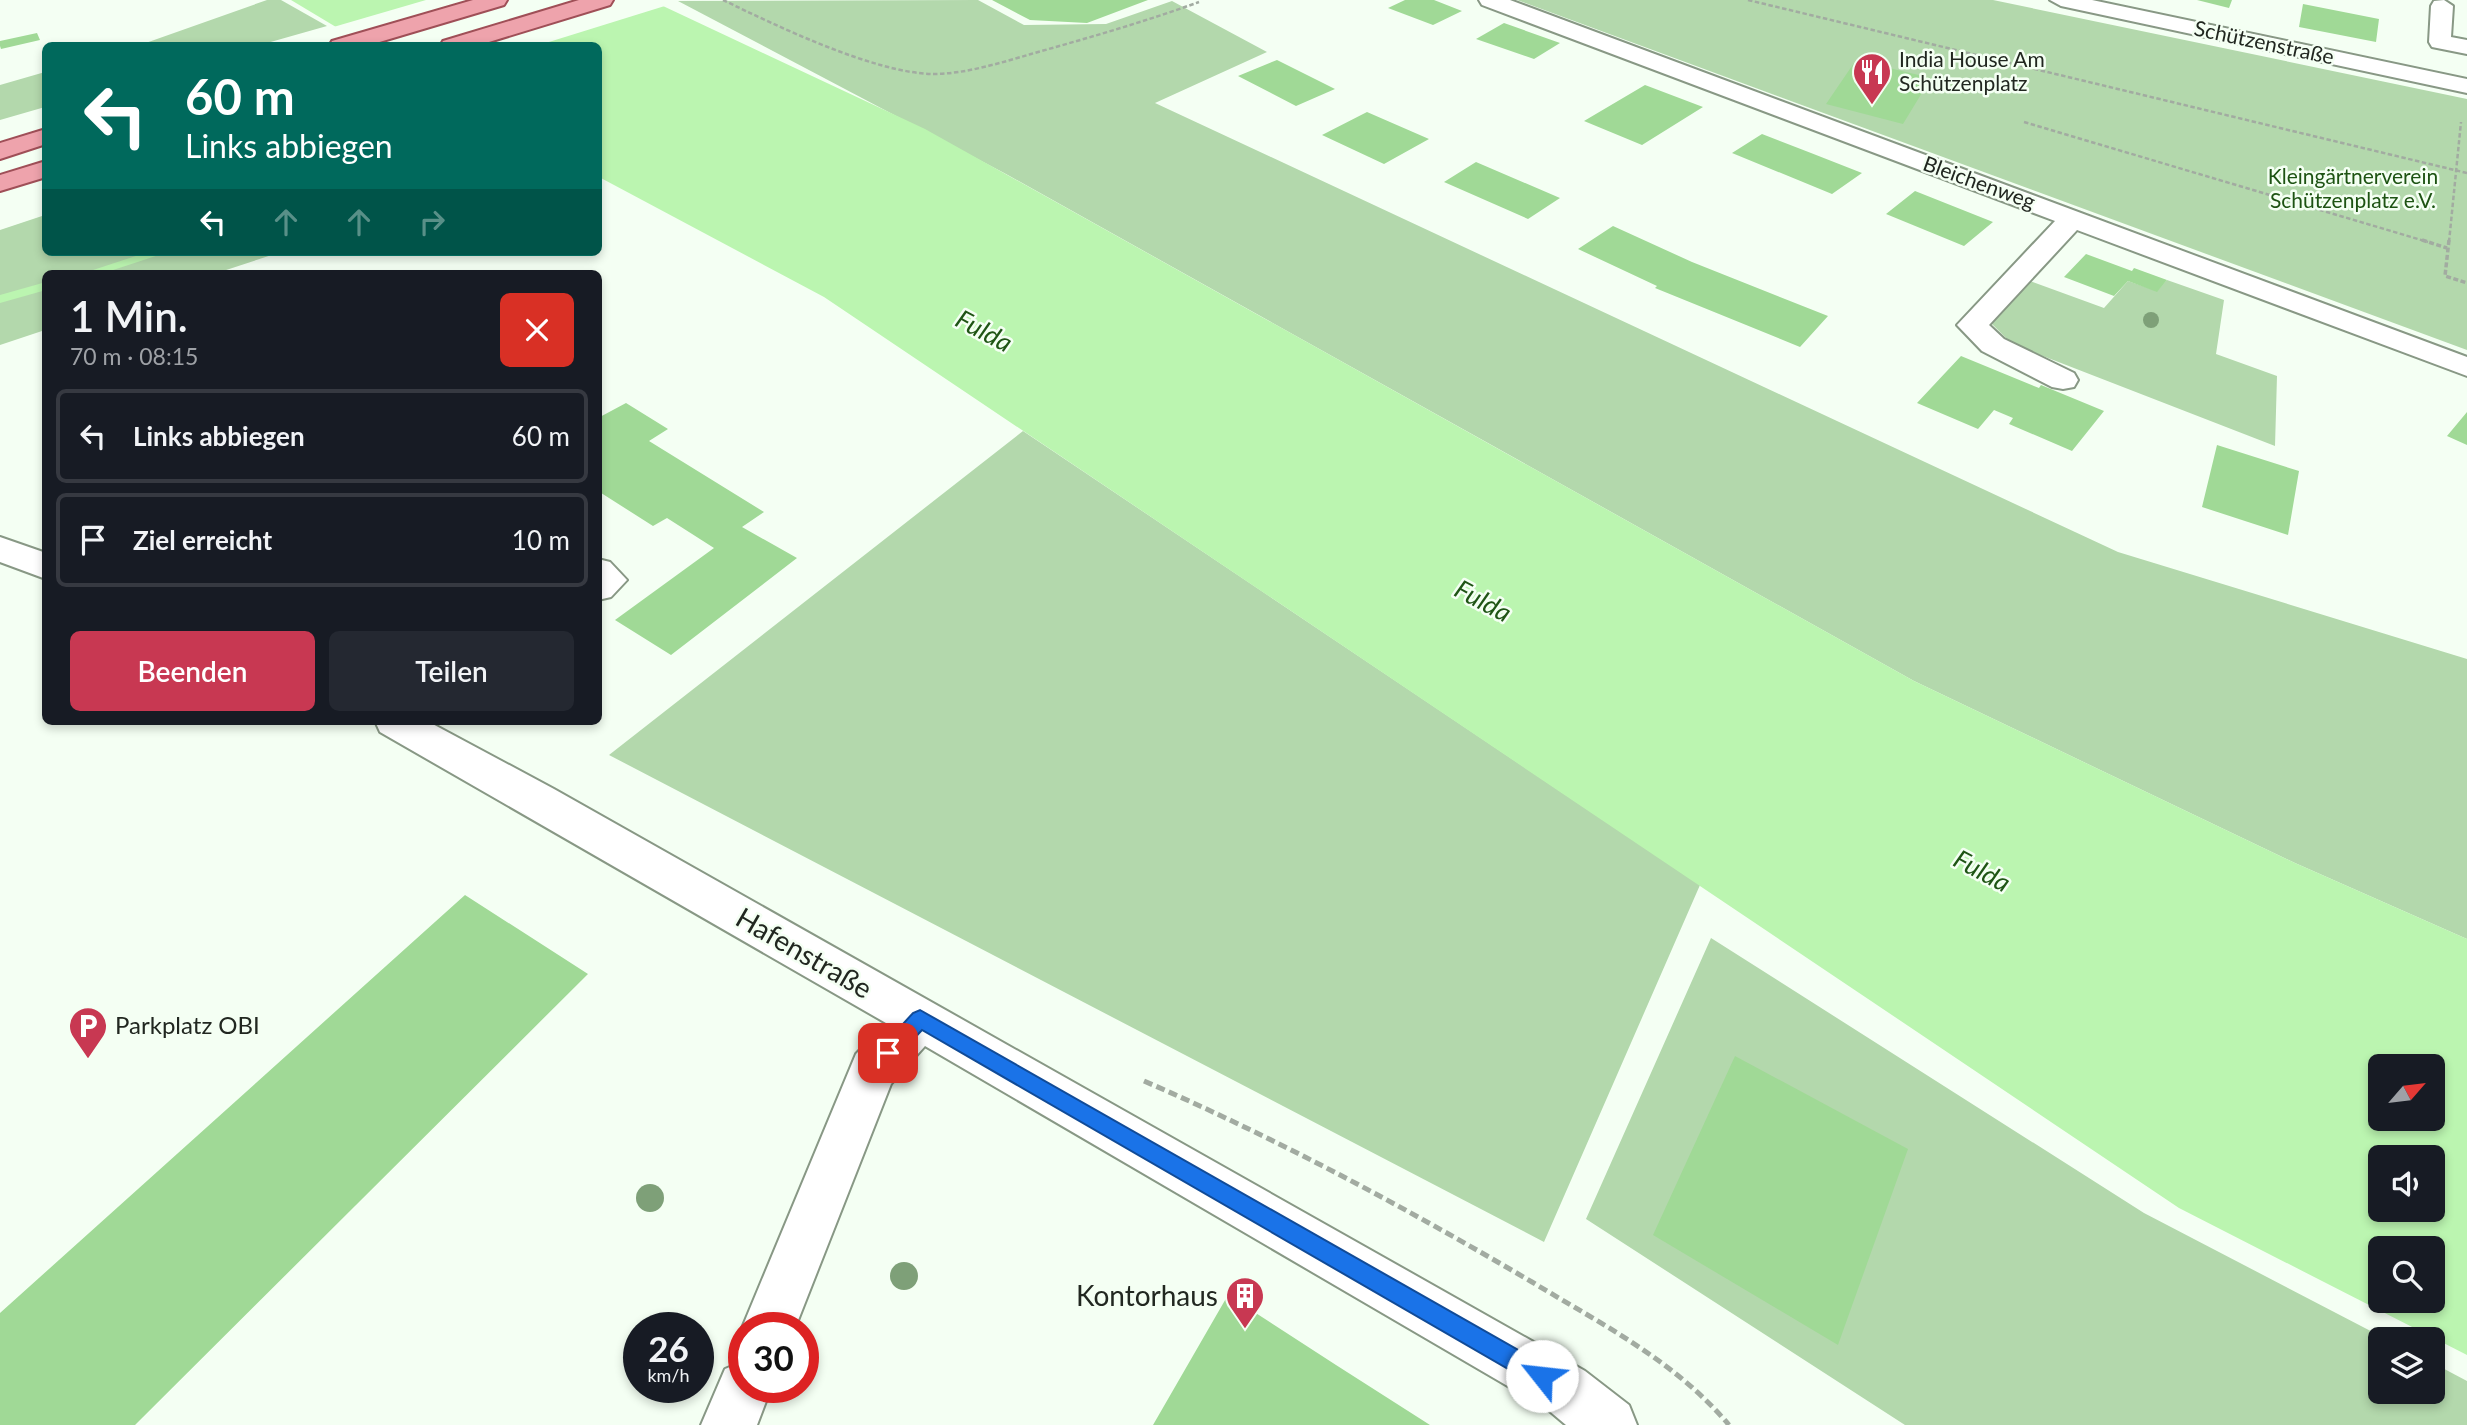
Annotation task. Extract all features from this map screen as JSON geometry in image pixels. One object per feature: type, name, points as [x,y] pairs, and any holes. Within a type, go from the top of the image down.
[{"type":"main road","points":[[354,42],[496,0]]},
{"type":"main road","points":[[463,42],[602,0]]},
{"type":"main road","points":[[0,151],[42,137]]},
{"type":"main road","points":[[0,183],[42,170]]},
{"type":"street","name":"Bleichenweg","points":[[1490,0],[2467,367]]},
{"type":"street","name":"Schützenstraße","points":[[2076,2],[2467,86]]},
{"type":"street","points":[[2467,11],[2444,3],[2440,42],[2467,47]]},
{"type":"street","points":[[2063,380],[1993,345],[1972,325],[2073,218]]},
{"type":"street","points":[[0,549],[42,565]]},
{"type":"street","name":"Hafenstraße","points":[[414,725],[1566,1390],[1609,1425]]},
{"type":"street","points":[[775,1312],[873,1070],[920,1019]]},
{"type":"street","points":[[729,1425],[738,1403]]},
{"type":"path","points":[[723,0],[787,31],[896,69],[932,74],[956,72],[1010,60],[1129,27],[1199,2]]},
{"type":"path","points":[[1748,0],[2467,173]]},
{"type":"path","points":[[2462,111],[2458,171],[2445,276],[2467,283]]},
{"type":"path","points":[[2024,122],[2447,247]]},
{"type":"path","points":[[1385,1196],[1655,1356],[1712,1403],[1729,1425]]},
{"type":"green space","points":[[267,0],[281,0],[327,26],[271,42],[148,42]]},
{"type":"green space","points":[[978,0],[1024,25],[1106,24],[1172,1],[1267,52],[1155,103],[2118,552],[2467,659],[2467,939],[2295,863],[1914,681],[1006,174],[678,1]]},
{"type":"green space","name":"Kleingärtnerverein Schützenplatz e.V.","points":[[1517,0],[1993,0],[2467,99],[2467,350]]},
{"type":"green space","points":[[42,73],[42,108],[0,120],[0,85]]},
{"type":"green space","points":[[42,216],[42,256],[269,256],[226,270],[42,270],[42,331],[0,345],[0,230]]},
{"type":"green space","points":[[2167,280],[2224,300],[2216,354],[2277,376],[2275,446],[2012,344],[1991,323],[2030,281],[2104,308],[2128,281],[2157,291]]},
{"type":"green space","points":[[1023,431],[1700,885],[1544,1242],[609,755]]},
{"type":"green space","points":[[1711,938],[2144,1213],[2368,1330],[2368,1404],[2445,1404],[2445,1369],[2467,1381],[2467,1425],[1905,1425],[1586,1219]]},
{"type":"water","name":"Fulda","points":[[291,0],[647,0],[663,6],[925,129],[1914,681],[2295,863],[2467,939],[2467,1355],[2445,1344],[2445,1327],[2412,1327],[2385,1313],[2445,1313],[2445,1236],[2368,1236],[2368,1304],[2179,1208],[824,297],[602,179],[602,42],[361,42]]},
{"type":"pier","points":[[426,0],[655,0],[668,5],[549,42],[353,42],[330,28]]},
{"type":"building","points":[[992,0],[1148,0],[1087,23],[1030,20]]},
{"type":"building","points":[[1405,0],[1434,0],[1462,11],[1433,25],[1388,8]]},
{"type":"building","points":[[2197,0],[2232,0],[2229,8]]},
{"type":"building","points":[[2303,4],[2379,19],[2376,42],[2299,27]]},
{"type":"building","points":[[1504,23],[1560,43],[1534,59],[1476,39]]},
{"type":"building","points":[[37,33],[40,40],[1,49],[0,41]]},
{"type":"building","points":[[1277,60],[1335,89],[1296,106],[1238,76]]},
{"type":"building","points":[[1856,60],[1931,78],[1903,124],[1826,104]]},
{"type":"building","points":[[1645,85],[1703,107],[1642,145],[1584,121]]},
{"type":"building","points":[[1367,112],[1429,139],[1384,164],[1322,135]]},
{"type":"building","points":[[1762,134],[1862,173],[1832,194],[1732,153]]},
{"type":"building","points":[[1476,162],[1560,198],[1528,219],[1444,182]]},
{"type":"building","points":[[1915,191],[1993,222],[1964,246],[1886,214]]},
{"type":"building","points":[[1613,226],[1692,262],[1828,316],[1800,347],[1655,288],[1657,286],[1578,249]]},
{"type":"building","points":[[2086,254],[2132,271],[2134,268],[2167,280],[2157,292],[2128,281],[2114,296],[2064,277]]},
{"type":"building","points":[[1961,356],[2104,411],[2072,451],[2009,424],[2013,418],[1994,410],[1978,429],[1917,403]]},
{"type":"building","points":[[626,403],[668,429],[649,441],[764,512],[742,527],[797,558],[671,655],[615,620],[714,548],[667,518],[653,526],[602,494],[602,416]]},
{"type":"building","points":[[2467,412],[2467,445],[2447,436]]},
{"type":"building","points":[[2217,445],[2299,471],[2288,535],[2202,507]]},
{"type":"building","points":[[465,895],[588,974],[135,1425],[0,1425],[0,1313]]},
{"type":"building","points":[[1735,1056],[1908,1149],[1838,1345],[1653,1235]]},
{"type":"building","name":"Kontorhaus","points":[[1228,1295],[1336,1365],[1430,1425],[1153,1425]]},
{"type":"waterway","points":[[100,270],[148,256]]},
{"type":"waterway","points":[[0,299],[42,287]]},
{"type":"place","name":"India House Am Schützenplatz","points":[[1872,106]]},
{"type":"place","name":"Parkplatz OBI","points":[[88,1060]]},
{"type":"place","name":"Kontorhaus","points":[[1245,1330]]},
{"type":"route","points":[[888,1053],[920,1019],[1542,1376]]}]
